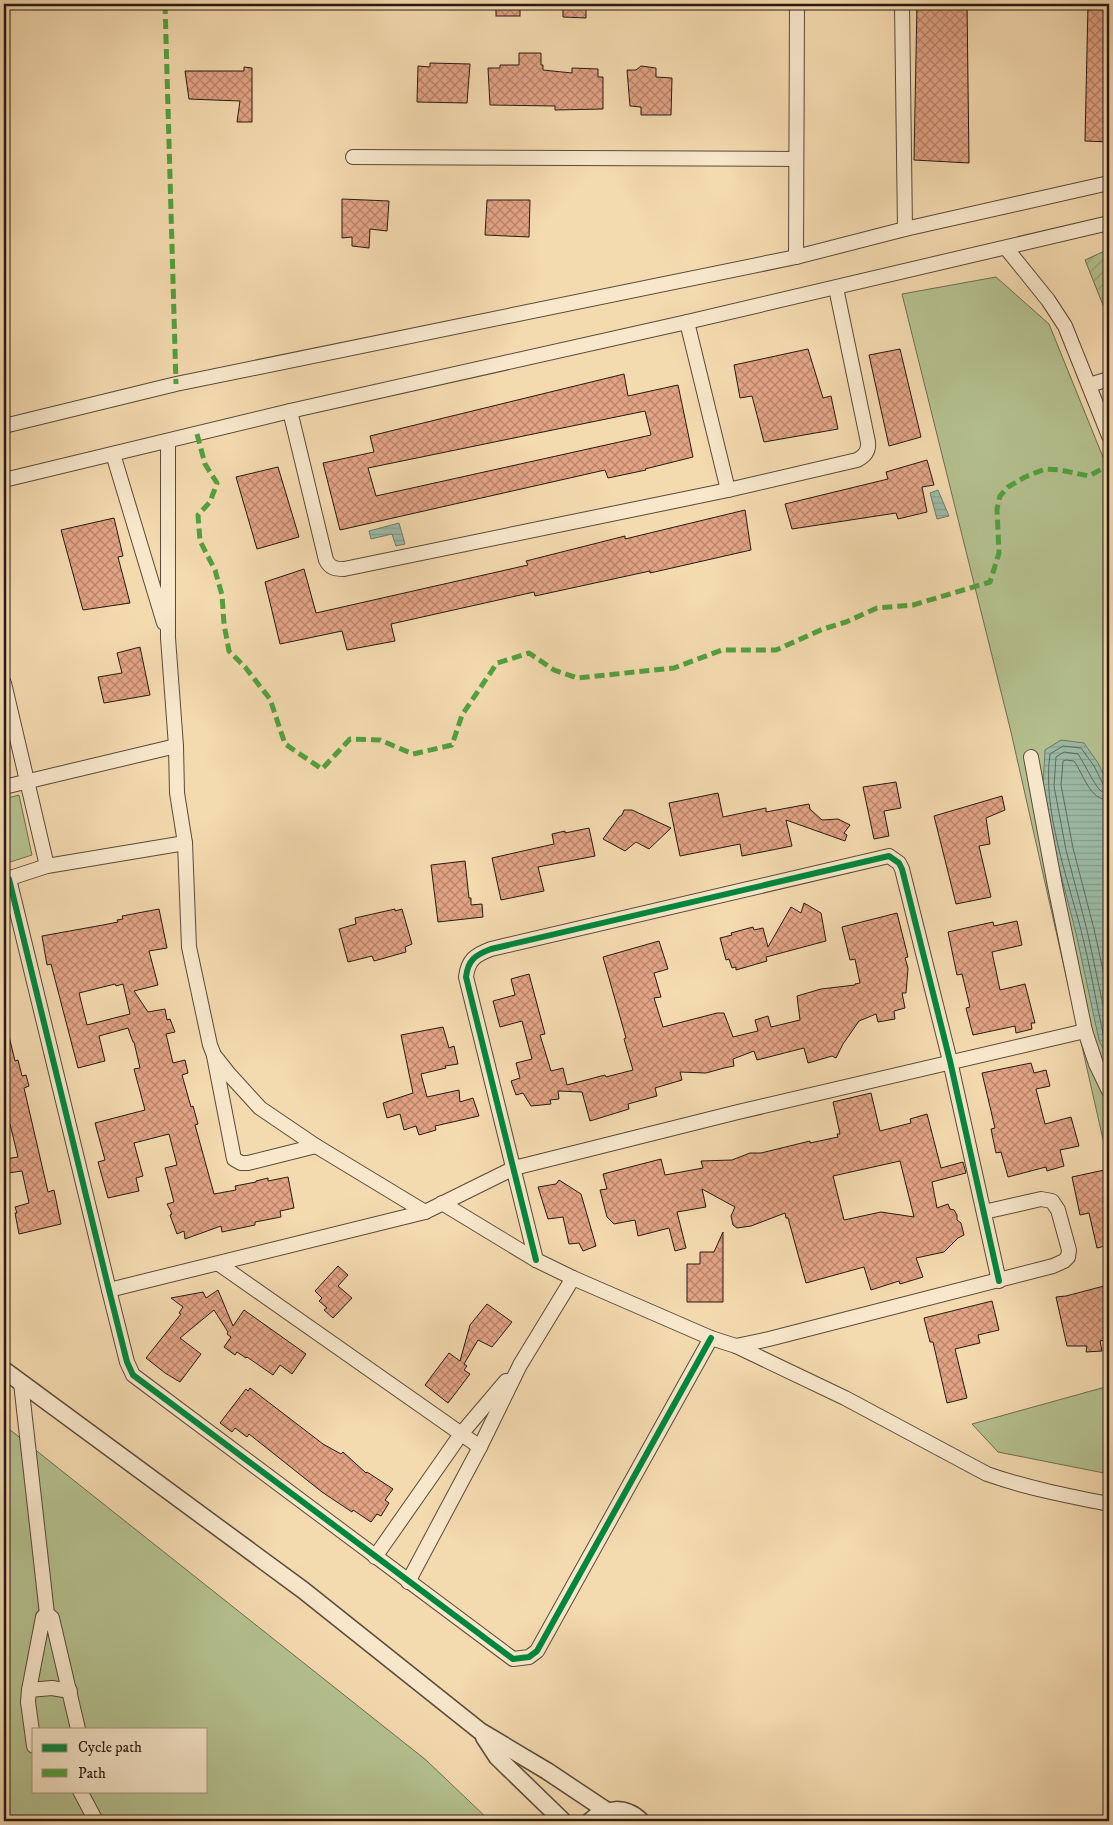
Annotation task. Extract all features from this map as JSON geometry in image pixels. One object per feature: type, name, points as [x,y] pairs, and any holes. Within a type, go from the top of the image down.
[{"type":"street","points":[[796,257],[797,4]]},
{"type":"street","points":[[902,4],[905,229]]},
{"type":"street","points":[[353,157],[796,159]]},
{"type":"street","points":[[4,426],[176,384],[796,257],[905,229],[1109,183]]},
{"type":"street","points":[[4,480],[168,442],[290,411],[836,288],[1109,223]]},
{"type":"street","points":[[1006,248],[1048,300],[1065,326],[1109,436]]},
{"type":"street","points":[[290,411],[326,560],[335,569],[344,569],[728,490],[857,460],[862,458],[867,451],[868,442],[836,288]]},
{"type":"street","points":[[687,322],[728,490]]},
{"type":"street","points":[[1089,385],[1109,379]]},
{"type":"street","points":[[168,442],[168,638],[176,746],[177,793],[185,843],[189,947],[201,1010],[214,1055],[234,1159],[241,1163],[248,1162],[316,1146]]},
{"type":"street","points":[[113,454],[168,638]]},
{"type":"street","points":[[4,684],[46,866]]},
{"type":"street","points":[[4,787],[176,746]]},
{"type":"street","points":[[1031,757],[1085,1031],[1096,1064],[1109,1091]]},
{"type":"street","points":[[185,843],[46,866],[6,879],[127,1362],[133,1376],[513,1659],[528,1657],[537,1651],[710,1338]]},
{"type":"street","points":[[536,1260],[466,976],[467,966],[471,959],[477,954],[490,949],[889,856],[899,863],[902,869],[950,1061],[999,1281]]},
{"type":"street","points":[[109,1290],[425,1212],[514,1168],[950,1061],[1085,1031]]},
{"type":"street","points":[[214,1055],[260,1108],[316,1146],[425,1212]]},
{"type":"street","points":[[736,1346],[999,1281],[1060,1264],[1068,1257],[1069,1250],[1058,1210],[1052,1201],[1041,1199],[984,1212]]},
{"type":"street","points":[[442,1203],[536,1260],[710,1338],[736,1346],[845,1398],[987,1474],[1071,1497],[1109,1504]]},
{"type":"street","points":[[218,1264],[480,1447]]},
{"type":"street","points":[[408,1582],[480,1447],[520,1365],[573,1278]]},
{"type":"street","points":[[375,1557],[461,1434],[520,1365]]},
{"type":"street","points":[[4,1370],[303,1590],[480,1731],[547,1771],[607,1811]]},
{"type":"street","points":[[21,1383],[47,1614],[52,1618],[78,1728]]},
{"type":"street","points":[[32,1731],[28,1702],[29,1690],[43,1617],[47,1614]]},
{"type":"street","points":[[29,1690],[52,1688],[70,1692]]},
{"type":"street","points":[[480,1731],[497,1757],[564,1821]]},
{"type":"street","points":[[81,1792],[96,1821]]},
{"type":"street","points":[[590,1821],[607,1811],[623,1810],[636,1816],[641,1821]]},
{"type":"shaded area","points":[[1109,249],[1109,320],[1085,260]]},
{"type":"shaded area","points":[[996,277],[1049,324],[1109,472],[1109,1166],[1011,732],[902,294]]},
{"type":"shaded area","points":[[19,795],[32,855],[4,864],[4,799]]},
{"type":"shaded area","points":[[1109,1386],[1109,1474],[998,1452],[972,1424]]},
{"type":"shaded area","points":[[4,1425],[426,1760],[490,1821],[4,1821]]},
{"type":"water","points":[[938,490],[949,516],[937,519],[930,493]]},
{"type":"water","points":[[399,523],[405,544],[396,546],[392,534],[371,539],[369,531]]},
{"type":"water","points":[[1061,740],[1084,743],[1098,763],[1109,786],[1109,1061],[1099,1040],[1076,933],[1055,852],[1043,787],[1045,750]]},
{"type":"building","points":[[496,4],[520,4],[520,16],[496,16]]},
{"type":"building","points":[[563,4],[586,4],[586,18],[563,17]]},
{"type":"building","points":[[917,4],[967,4],[969,163],[914,160]]},
{"type":"building","points":[[1088,4],[1109,4],[1109,142],[1085,141]]},
{"type":"building","points":[[519,53],[541,53],[543,70],[572,73],[572,68],[598,69],[598,77],[603,77],[603,109],[555,110],[555,106],[490,105],[488,68],[500,68],[500,65],[519,65]]},
{"type":"building","points":[[430,63],[470,64],[467,103],[417,102],[418,66],[430,67]]},
{"type":"building","points":[[641,66],[656,68],[656,77],[672,78],[671,115],[641,115],[641,107],[630,106],[627,70],[636,70]]},
{"type":"building","points":[[244,67],[252,68],[252,122],[237,122],[240,101],[189,99],[185,71],[244,71]]},
{"type":"building","points":[[342,199],[389,201],[387,231],[370,229],[369,248],[352,246],[352,237],[342,238]]},
{"type":"building","points":[[487,200],[530,200],[529,237],[485,235]]},
{"type":"building","points":[[808,349],[823,398],[831,396],[838,429],[764,442],[752,396],[740,398],[734,365]]},
{"type":"building","points":[[900,349],[921,437],[889,446],[869,355]]},
{"type":"building","points":[[624,374],[628,396],[678,385],[693,457],[608,478],[605,470],[340,530],[323,463],[374,452],[370,436]],"holes":[[[645,411],[651,435],[376,496],[368,468]]]},
{"type":"building","points":[[927,460],[934,485],[922,487],[927,512],[898,519],[896,513],[792,529],[785,504],[888,479],[886,472]]},
{"type":"building","points":[[278,467],[299,537],[257,549],[236,477]]},
{"type":"building","points":[[745,510],[751,550],[535,596],[534,592],[391,624],[395,641],[347,650],[342,631],[280,644],[265,582],[304,569],[316,613],[528,565],[526,561],[625,536],[625,539]]},
{"type":"building","points":[[114,518],[123,556],[118,557],[130,603],[83,610],[61,530]]},
{"type":"building","points":[[140,647],[150,695],[104,703],[98,677],[122,673],[117,653]]},
{"type":"building","points":[[896,782],[901,808],[884,811],[889,836],[874,839],[863,787]]},
{"type":"building","points":[[718,793],[723,817],[766,808],[766,812],[809,804],[810,809],[822,820],[838,819],[850,825],[844,833],[847,835],[845,841],[786,820],[792,846],[742,856],[740,844],[680,856],[669,803]]},
{"type":"building","points":[[1002,796],[1005,810],[986,818],[990,844],[979,846],[991,897],[956,904],[934,816]]},
{"type":"building","points":[[624,810],[632,810],[671,828],[649,849],[636,842],[625,851],[603,839]]},
{"type":"building","points":[[589,828],[595,856],[538,867],[544,891],[501,900],[492,858],[554,844],[552,834]]},
{"type":"building","points":[[465,861],[471,905],[482,904],[483,917],[438,922],[431,865]]},
{"type":"building","points":[[804,903],[821,913],[826,941],[766,957],[767,961],[736,970],[736,967],[732,968],[729,959],[726,960],[720,938],[753,927],[754,930],[763,928],[768,947],[791,907],[801,913]]},
{"type":"building","points":[[159,909],[167,948],[149,951],[158,985],[134,991],[148,1012],[165,1009],[167,1020],[170,1019],[175,1032],[166,1034],[173,1063],[185,1060],[188,1073],[182,1075],[198,1124],[195,1125],[214,1194],[236,1190],[235,1186],[268,1178],[268,1181],[288,1177],[294,1208],[280,1211],[281,1217],[255,1222],[255,1225],[222,1232],[221,1226],[185,1239],[184,1231],[177,1234],[170,1215],[172,1214],[167,1204],[174,1202],[165,1168],[177,1165],[169,1134],[134,1143],[143,1176],[136,1178],[139,1191],[108,1198],[98,1162],[105,1160],[95,1123],[145,1110],[134,1069],[140,1068],[134,1042],[128,1028],[99,1036],[105,1061],[78,1068],[51,964],[47,965],[42,936],[118,922],[117,920],[123,919],[122,916]],"holes":[[[115,984],[116,986],[123,984],[130,1014],[87,1025],[79,993]]]},
{"type":"building","points":[[395,909],[395,911],[402,909],[412,944],[405,947],[406,952],[374,961],[372,956],[348,962],[339,929],[356,924],[355,918]]},
{"type":"building","points":[[897,913],[908,957],[905,958],[908,968],[906,993],[902,993],[905,1008],[894,1011],[895,1019],[878,1022],[876,1014],[859,1021],[836,1058],[832,1056],[808,1063],[804,1048],[757,1060],[754,1051],[733,1059],[734,1066],[706,1073],[680,1072],[682,1080],[655,1088],[657,1096],[628,1104],[629,1109],[590,1121],[582,1092],[558,1091],[559,1099],[550,1100],[551,1104],[531,1106],[523,1093],[516,1095],[511,1081],[520,1078],[516,1063],[532,1059],[522,1021],[500,1027],[493,1001],[515,995],[511,979],[529,974],[545,1034],[540,1035],[551,1071],[563,1068],[567,1085],[633,1070],[603,957],[659,941],[668,969],[654,973],[661,997],[654,998],[663,1027],[717,1013],[724,1013],[733,1037],[758,1031],[755,1020],[768,1016],[771,1027],[800,1020],[797,996],[821,989],[860,983],[855,959],[850,960],[842,927]]},
{"type":"building","points":[[1017,921],[1022,945],[992,952],[1000,990],[1025,984],[1035,1023],[1031,1023],[1032,1029],[1016,1033],[1015,1026],[973,1035],[966,1008],[970,1007],[962,974],[957,975],[948,932],[993,922],[994,926]]},
{"type":"building","points":[[443,1027],[449,1048],[454,1046],[458,1064],[421,1074],[427,1097],[459,1090],[460,1102],[473,1098],[479,1116],[435,1126],[436,1130],[419,1135],[416,1126],[404,1130],[400,1114],[387,1118],[383,1103],[413,1093],[401,1035]]},
{"type":"building","points":[[9,1036],[15,1061],[18,1060],[22,1076],[26,1075],[29,1086],[24,1088],[48,1192],[54,1190],[61,1224],[19,1234],[15,1207],[29,1203],[22,1171],[8,1173],[5,1159],[18,1157],[10,1124],[4,1126],[4,1037]]},
{"type":"building","points":[[1031,1063],[1034,1073],[1046,1070],[1050,1086],[1036,1089],[1045,1124],[1071,1117],[1079,1146],[1060,1150],[1064,1166],[1047,1171],[1046,1167],[1008,1177],[1001,1152],[996,1153],[991,1129],[995,1128],[982,1073]]},
{"type":"building","points":[[871,1093],[880,1131],[911,1123],[910,1119],[927,1114],[941,1168],[963,1162],[966,1173],[932,1182],[937,1208],[948,1204],[950,1209],[954,1210],[957,1220],[961,1223],[964,1235],[958,1238],[944,1252],[916,1258],[923,1277],[900,1284],[899,1281],[871,1290],[864,1267],[806,1283],[785,1213],[751,1226],[737,1228],[733,1225],[731,1216],[735,1207],[702,1189],[706,1207],[677,1212],[686,1248],[675,1251],[669,1228],[638,1236],[635,1220],[614,1224],[607,1217],[600,1190],[607,1189],[603,1174],[661,1159],[665,1175],[703,1168],[701,1161],[732,1160],[750,1153],[761,1153],[810,1141],[810,1143],[838,1137],[837,1134],[840,1134],[833,1102]],"holes":[[[900,1161],[914,1217],[881,1212],[844,1220],[833,1176]]]},
{"type":"building","points":[[1109,1169],[1109,1245],[1097,1248],[1089,1213],[1080,1215],[1072,1177]]},
{"type":"building","points":[[559,1180],[581,1194],[596,1246],[583,1251],[579,1243],[569,1244],[563,1217],[548,1219],[538,1187],[556,1184]]},
{"type":"building","points":[[723,1232],[723,1302],[687,1302],[687,1264],[700,1264],[700,1252],[714,1252]]},
{"type":"building","points":[[338,1266],[348,1275],[338,1286],[352,1298],[333,1318],[324,1310],[327,1308],[319,1301],[322,1298],[315,1291]]},
{"type":"building","points":[[1104,1286],[1109,1307],[1109,1339],[1100,1341],[1102,1351],[1086,1352],[1087,1346],[1067,1346],[1056,1297]]},
{"type":"building","points":[[218,1290],[233,1326],[244,1310],[306,1354],[292,1374],[280,1365],[273,1375],[247,1357],[237,1352],[235,1355],[224,1347],[231,1337],[227,1334],[228,1332],[214,1310],[180,1338],[201,1354],[180,1382],[146,1358],[181,1314],[179,1313],[183,1307],[171,1298],[203,1292],[206,1298]]},
{"type":"building","points":[[992,1301],[999,1330],[978,1335],[980,1343],[955,1349],[967,1398],[947,1403],[933,1342],[930,1342],[924,1318]]},
{"type":"building","points":[[487,1304],[512,1322],[492,1347],[478,1340],[464,1364],[467,1366],[464,1370],[470,1374],[448,1403],[425,1385],[449,1353],[460,1361],[470,1325]]},
{"type":"building","points":[[250,1388],[323,1444],[341,1454],[343,1452],[366,1473],[393,1489],[385,1500],[389,1503],[381,1516],[377,1514],[371,1522],[353,1510],[352,1512],[322,1492],[249,1434],[247,1437],[235,1428],[232,1432],[220,1423],[246,1389],[248,1391]]},
{"type":"marked path","points":[[165,4],[176,384]]},
{"type":"marked path","points":[[197,434],[205,464],[217,483],[210,502],[198,515],[200,541],[215,570],[222,595],[224,624],[229,651],[245,667],[270,699],[285,744],[322,769],[350,739],[380,740],[413,754],[452,745],[462,715],[497,663],[529,653],[554,670],[577,678],[674,668],[722,650],[776,650],[877,608],[913,605],[990,582],[999,553],[997,509],[1000,496],[1008,487],[1025,477],[1045,469],[1089,476],[1109,465]]},
{"type":"cycle path","points":[[536,1260],[466,977],[468,966],[473,959],[491,949],[889,856],[899,863],[902,869],[950,1061],[999,1281]]},
{"type":"cycle path","points":[[9,879],[109,1290],[127,1362],[133,1375],[513,1659],[529,1657],[537,1651],[711,1338]]}]
